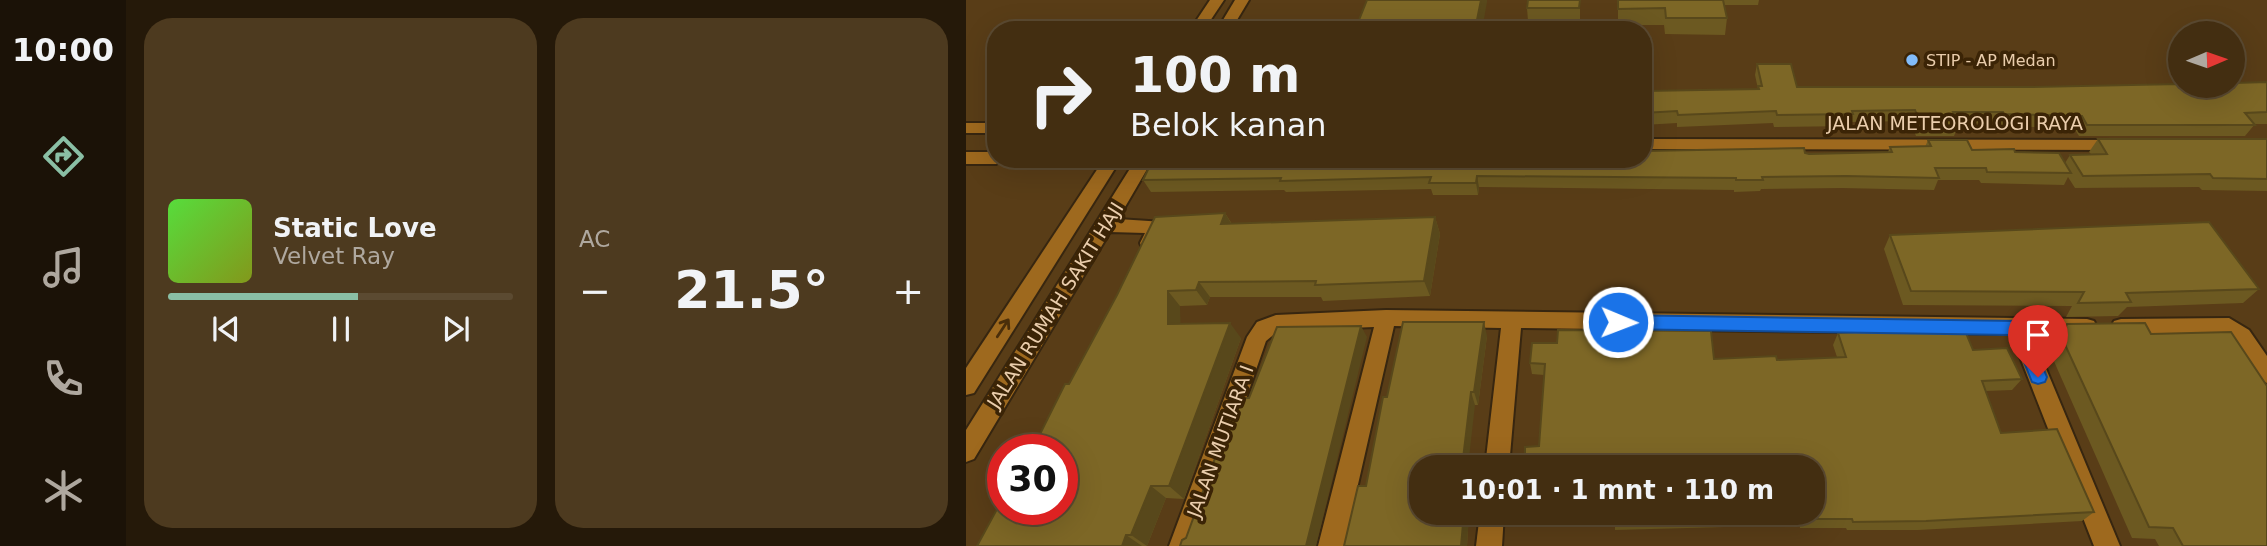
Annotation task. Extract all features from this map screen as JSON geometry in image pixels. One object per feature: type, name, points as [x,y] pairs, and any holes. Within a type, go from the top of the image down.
[{"type":"street","points":[[1203,21],[1217,0]]},
{"type":"street","points":[[1229,21],[1242,0]]},
{"type":"street","points":[[966,128],[987,128]]},
{"type":"street","name":"JALAN METEOROLOGI RAYA","points":[[1652,144],[2133,145]]},
{"type":"street","points":[[966,158],[987,158]]},
{"type":"street","name":"JALAN RUMAH SAKIT HAJI","points":[[966,386],[1107,168]]},
{"type":"street","name":"JALAN RUMAH SAKIT HAJI","points":[[966,451],[1139,168]]},
{"type":"street","points":[[1104,226],[1158,227],[1139,262]]},
{"type":"street","points":[[1331,546],[1385,318],[2019,328],[2229,326],[2242,336],[2267,374]]},
{"type":"street","name":"JALAN MUTIARA I","points":[[1182,546],[1257,337],[1264,328],[1276,323],[1385,318]]},
{"type":"street","points":[[1498,455],[1512,321]]},
{"type":"street","points":[[2019,328],[2107,546]]},
{"type":"street","points":[[1489,546],[1491,525]]},
{"type":"building","points":[[1367,0],[1481,0],[1477,21],[1359,21]]},
{"type":"building","points":[[1528,0],[1580,0],[1579,8],[1527,8]]},
{"type":"building","points":[[1618,0],[1723,0],[1727,18],[1666,18],[1665,8],[1618,9]]},
{"type":"building","points":[[1757,64],[1791,64],[1797,87],[2168,84],[2168,98],[2245,98],[2245,83],[2267,82],[2267,112],[2245,113],[2255,125],[2087,125],[2082,116],[1953,112],[1959,125],[1921,125],[1915,110],[1777,115],[1776,111],[1678,115],[1677,111],[1652,112],[1652,91],[1759,89],[1758,86],[1762,86]]},
{"type":"building","points":[[2098,139],[2267,139],[2267,179],[2213,178],[2210,174],[2083,176],[2070,155],[2107,154]]},
{"type":"building","points":[[1928,140],[1967,140],[1972,150],[2014,149],[2015,152],[2059,153],[2071,173],[1935,168],[1939,178],[1846,176],[1736,180],[1477,176],[1476,183],[1429,183],[1431,177],[1280,181],[1281,178],[1143,180],[1149,168],[1652,168],[1652,151],[1804,148],[1805,153],[1809,154],[1892,152],[1890,147],[1931,146]]},
{"type":"building","points":[[1225,213],[1221,224],[1435,217],[1424,281],[1315,285],[1316,281],[1199,282],[1196,290],[1168,291],[1168,324],[1230,323],[1169,486],[1151,486],[1131,535],[1126,535],[1122,546],[977,546],[988,525],[1078,525],[1078,434],[1040,434],[1065,384],[1069,384],[1117,295],[1155,217]]},
{"type":"building","points":[[2209,222],[2259,289],[2126,293],[2131,302],[2078,303],[2084,292],[1911,291],[1890,235]]},
{"type":"building","points":[[1403,322],[1484,322],[1474,392],[1471,392],[1463,455],[1409,455],[1409,525],[1463,525],[1461,546],[1344,546],[1358,486],[1366,486],[1383,397],[1387,397]]},
{"type":"building","points":[[2145,323],[2151,334],[2231,332],[2267,386],[2267,546],[2183,546],[2173,528],[2149,527],[2061,336],[2067,324]]},
{"type":"building","points":[[1361,326],[1306,546],[1180,546],[1186,538],[1237,398],[1249,398],[1277,327]]},
{"type":"building","points":[[1964,328],[1973,350],[2007,348],[2022,379],[1982,381],[2001,433],[2057,429],[2094,512],[1853,522],[1852,519],[1825,519],[1825,455],[1525,455],[1525,447],[1539,446],[1545,364],[1530,363],[1532,343],[1557,343],[1558,330],[1711,331],[1714,359],[1776,356],[1777,360],[1846,357],[1838,333],[1869,331],[1868,329]]},
{"type":"place","name":"STIP - AP Medan","points":[[1912,60]]},
{"type":"route","points":[[1618,322],[2019,328],[2038,377]]}]
